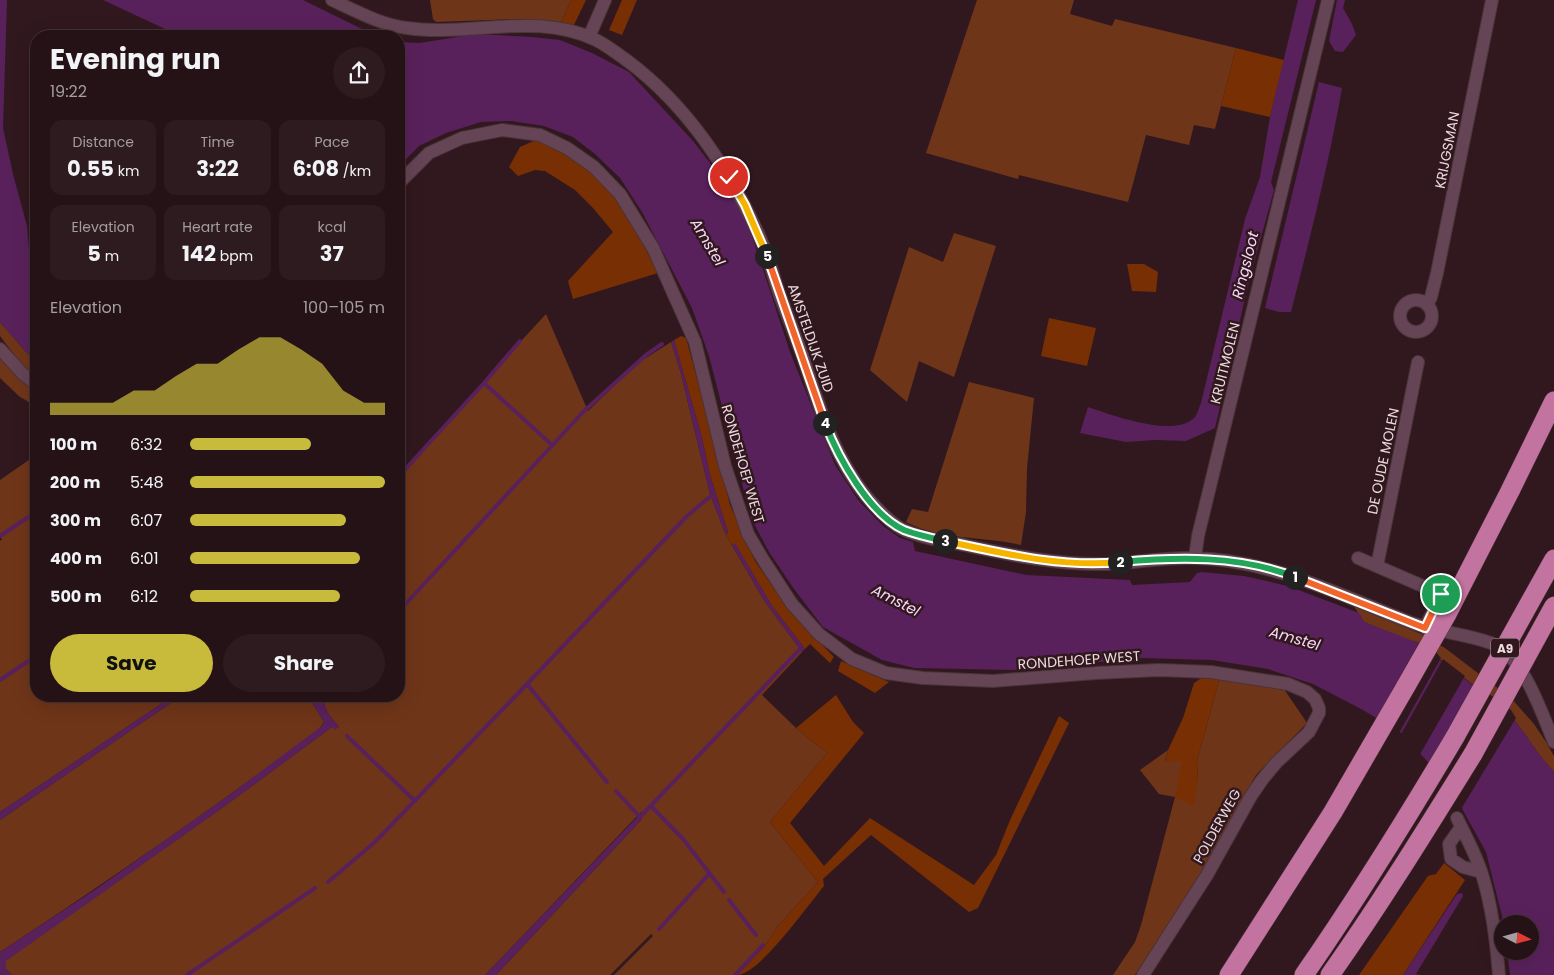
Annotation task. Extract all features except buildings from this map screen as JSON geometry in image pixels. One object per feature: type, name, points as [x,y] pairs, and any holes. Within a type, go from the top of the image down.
[{"type":"highway","points":[[1229,975],[1333,812],[1447,614],[1554,401]]},
{"type":"highway","name":"A9","points":[[1304,975],[1397,836],[1554,560]]},
{"type":"highway","name":"A9","points":[[1330,975],[1360,932],[1473,754],[1554,606]]},
{"type":"street","name":"AMSTELDIJK ZUID","points":[[332,0],[363,15],[401,28],[440,30],[529,25],[576,32],[599,41],[632,64],[661,90],[705,140],[745,205],[766,252],[829,434],[853,478],[881,513],[903,529],[1012,556],[1106,564],[1195,558],[1238,563],[1291,576],[1425,628],[1493,644],[1504,651],[1515,662],[1533,691],[1554,742]]},
{"type":"street","points":[[589,37],[605,0]]},
{"type":"street","name":"KRUITMOLEN","points":[[1195,558],[1328,0]]},
{"type":"street","name":"KRIJGSMAN","points":[[1427,305],[1437,273],[1492,0]]},
{"type":"street","name":"RONDEHOEP WEST","points":[[405,177],[430,153],[462,138],[502,130],[540,135],[567,148],[594,167],[620,194],[653,248],[695,342],[725,466],[748,534],[792,604],[819,634],[852,659],[886,673],[924,678],[993,681],[1158,670],[1211,672],[1288,684],[1306,692],[1315,699]]},
{"type":"street","points":[[0,349],[30,379]]},
{"type":"street","name":"DE OUDE MOLEN","points":[[1376,566],[1418,362]]},
{"type":"street","points":[[1358,558],[1441,594],[1425,628]]},
{"type":"street","name":"POLDERWEG","points":[[1143,975],[1207,875],[1262,780],[1276,763],[1309,732],[1319,713],[1315,699]]},
{"type":"street","points":[[1481,872],[1463,866],[1452,859],[1449,844],[1459,822],[1481,872],[1495,931],[1499,975]]},
{"type":"shaded area","points":[[430,0],[571,0],[560,24],[519,19],[436,22],[433,19]]},
{"type":"shaded area","points":[[571,0],[586,0],[573,27],[560,24]]},
{"type":"shaded area","points":[[622,0],[637,0],[622,35],[609,30]]},
{"type":"shaded area","points":[[977,0],[1074,0],[1070,14],[1112,26],[1115,19],[1236,48],[1215,129],[1194,125],[1189,145],[1146,135],[1128,202],[1019,175],[1018,179],[926,153]]},
{"type":"shaded area","points":[[1236,48],[1284,60],[1270,117],[1221,106]]},
{"type":"shaded area","points":[[536,140],[547,143],[576,158],[605,186],[629,219],[658,273],[573,299],[568,281],[613,232],[575,190],[545,171],[535,170],[518,176],[509,167],[520,147]]},
{"type":"shaded area","points":[[954,233],[996,246],[954,377],[919,361],[907,402],[870,370],[909,247],[943,262]]},
{"type":"shaded area","points":[[1127,264],[1144,264],[1158,272],[1156,292],[1132,291]]},
{"type":"shaded area","points":[[546,314],[588,411],[638,363],[671,342],[680,370],[710,494],[726,535],[765,602],[802,652],[762,695],[796,728],[827,753],[770,822],[818,882],[777,927],[765,946],[737,975],[614,975],[653,936],[651,934],[610,975],[496,975],[642,819],[641,812],[485,975],[12,975],[6,969],[5,961],[222,808],[332,727],[339,727],[326,709],[325,702],[405,702],[405,467]]},
{"type":"shaded area","points":[[1049,318],[1096,328],[1087,366],[1041,356]]},
{"type":"shaded area","points":[[0,322],[30,355],[30,372],[22,365],[0,336]]},
{"type":"shaded area","points":[[681,336],[686,338],[730,505],[755,561],[792,614],[834,657],[830,663],[810,644],[805,649],[772,606],[735,544],[732,545],[726,535],[728,532],[710,475],[701,434],[674,340]]},
{"type":"shaded area","points":[[0,356],[30,384],[30,403],[20,397],[0,378]]},
{"type":"shaded area","points":[[969,382],[1034,398],[1027,468],[1026,512],[1021,545],[934,532],[906,522],[912,509],[928,512]]},
{"type":"shaded area","points":[[30,459],[30,702],[164,702],[0,812],[0,541],[2,539],[0,537],[0,480]]},
{"type":"shaded area","points":[[1353,605],[1421,634],[1445,648],[1512,699],[1534,724],[1546,742],[1554,756],[1554,772],[1509,712],[1417,642],[1407,640],[1364,622]]},
{"type":"shaded area","points":[[841,661],[889,682],[875,693],[838,671]]},
{"type":"shaded area","points":[[1206,675],[1220,677],[1197,761],[1198,782],[1194,806],[1175,797],[1182,761],[1165,762],[1168,750],[1183,718],[1194,683]]},
{"type":"shaded area","points":[[1220,677],[1284,689],[1307,723],[1256,775],[1197,879],[1135,975],[1113,975],[1135,942],[1141,925],[1175,797],[1159,794],[1140,770],[1168,750],[1165,761],[1182,760],[1198,782],[1197,761]]},
{"type":"shaded area","points":[[836,695],[853,722],[864,733],[790,823],[824,866],[870,818],[974,885],[996,855],[1010,820],[1059,716],[1069,723],[978,908],[969,912],[871,835],[823,879],[824,886],[770,952],[758,964],[746,972],[737,975],[765,946],[777,927],[818,882],[770,822],[827,753],[796,728]]},
{"type":"shaded area","points":[[172,702],[314,702],[313,704],[324,722],[314,734],[296,748],[132,863],[0,952],[0,820]]},
{"type":"shaded area","points":[[1444,863],[1465,880],[1403,975],[1359,975],[1428,876],[1436,874]]},
{"type":"water","points":[[0,0],[7,0],[3,128],[27,226],[30,260],[30,355],[0,322]]},
{"type":"water","points":[[103,0],[303,0],[364,30],[167,30]]},
{"type":"water","name":"Ringsloot","points":[[1298,0],[1316,0],[1271,182],[1274,190],[1249,281],[1215,428],[1186,441],[1155,440],[1126,442],[1080,433],[1088,407],[1127,419],[1159,426],[1173,426],[1186,423],[1197,414],[1245,219],[1260,177],[1270,117]]},
{"type":"water","points":[[1337,0],[1345,0],[1343,8],[1356,35],[1343,52],[1335,51],[1329,41]]},
{"type":"water","name":"Amstel","points":[[476,34],[560,40],[592,53],[629,72],[693,141],[730,189],[751,233],[790,352],[835,465],[858,500],[883,526],[900,538],[913,542],[915,551],[1026,575],[1130,580],[1132,585],[1190,582],[1197,573],[1201,572],[1244,576],[1288,586],[1359,613],[1364,622],[1429,647],[1438,659],[1509,712],[1554,772],[1554,975],[1510,975],[1508,960],[1539,960],[1539,915],[1502,915],[1486,852],[1460,805],[1457,795],[1403,734],[1363,710],[1313,684],[1268,669],[1212,660],[1142,658],[1015,670],[914,668],[882,660],[823,627],[769,552],[751,518],[709,356],[692,308],[642,212],[620,178],[595,154],[573,137],[544,126],[511,121],[481,122],[446,133],[419,146],[405,160],[405,42],[420,43]]},
{"type":"water","points":[[1319,82],[1342,88],[1325,172],[1291,312],[1279,312],[1265,308]]},
{"type":"water","points":[[674,340],[701,434],[710,475],[728,532],[726,535],[710,494],[680,370],[671,342]]},
{"type":"water","points":[[735,543],[772,606],[805,649],[802,652],[765,602],[732,545]]},
{"type":"water","points":[[164,702],[172,702],[0,820],[0,812]]},
{"type":"water","points":[[314,702],[325,702],[326,709],[339,727],[335,730],[332,727],[222,808],[6,961],[6,969],[12,975],[0,975],[0,952],[96,889],[228,796],[322,726],[324,722],[313,704]]},
{"type":"water","points":[[642,812],[642,819],[496,975],[485,975]]},
{"type":"water","points":[[1462,893],[1463,896],[1416,974],[1420,975],[1403,975],[1457,894]]},
{"type":"pier","points":[[1420,641],[1430,645],[1441,658],[1398,735],[1376,721]]},
{"type":"pier","points":[[1443,659],[1465,676],[1419,756],[1400,736]]},
{"type":"pier","points":[[1474,683],[1511,710],[1516,718],[1460,811],[1455,796],[1428,766]]},
{"type":"waterway","points":[[520,341],[484,383],[552,445]]},
{"type":"waterway","points":[[405,605],[584,411],[646,355],[662,344]]},
{"type":"waterway","points":[[405,469],[484,383]]},
{"type":"waterway","points":[[607,782],[527,684],[687,516],[712,495]]},
{"type":"waterway","points":[[0,536],[30,516]]},
{"type":"waterway","points":[[616,791],[640,817],[801,648]]},
{"type":"waterway","points":[[0,680],[30,660]]},
{"type":"waterway","points":[[328,882],[375,842],[527,684]]},
{"type":"waterway","points":[[347,736],[415,801]]},
{"type":"waterway","points":[[651,806],[683,839],[724,892]]},
{"type":"waterway","points":[[659,929],[709,874]]},
{"type":"waterway","points":[[187,975],[315,888]]},
{"type":"waterway","points":[[729,900],[756,935]]},
{"type":"waterway","points":[[735,975],[763,945]]},
{"type":"route","points":[[729,177],[745,205],[766,252],[829,434],[853,478],[865,495],[881,513],[903,529],[932,539],[1012,556],[1054,561],[1106,564],[1195,558],[1238,563],[1291,576],[1425,628],[1441,594]]}]
